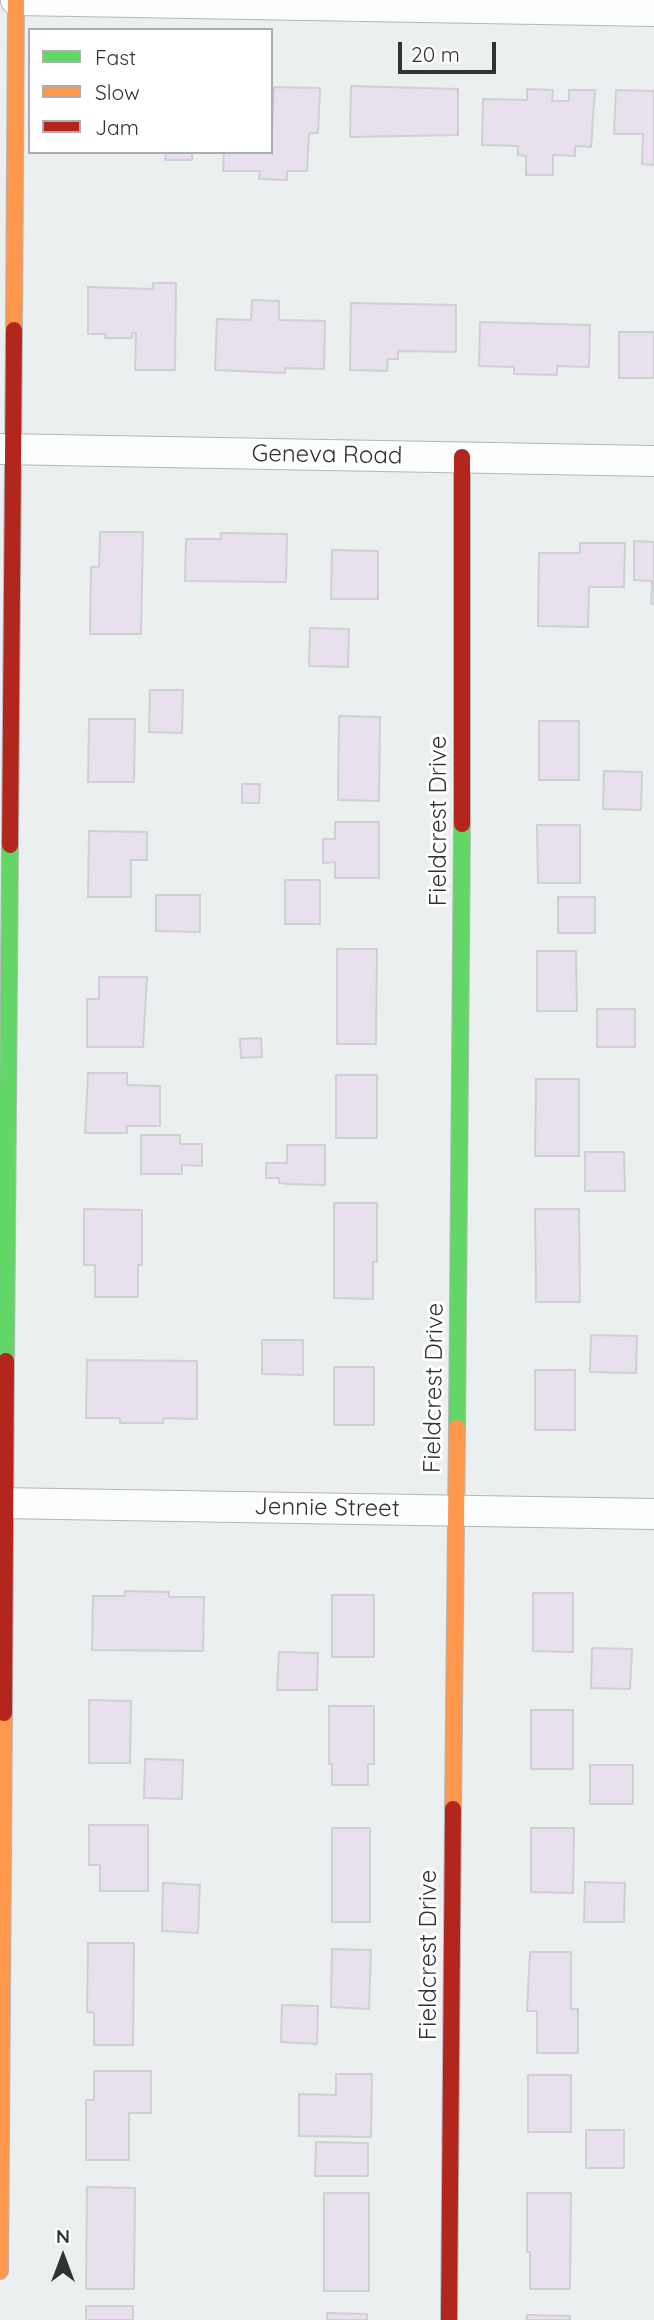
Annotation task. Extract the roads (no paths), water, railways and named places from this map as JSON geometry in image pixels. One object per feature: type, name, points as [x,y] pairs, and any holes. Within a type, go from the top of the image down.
[{"type":"street","points":[[0,2271],[6,449],[16,0],[475,4],[654,10]]},
{"type":"street","name":"Geneva Road","points":[[6,449],[654,461]]},
{"type":"street","name":"Fieldcrest Drive","points":[[449,2320],[462,858],[462,457]]},
{"type":"street","name":"Jennie Street","points":[[2,1503],[654,1514]]}]
